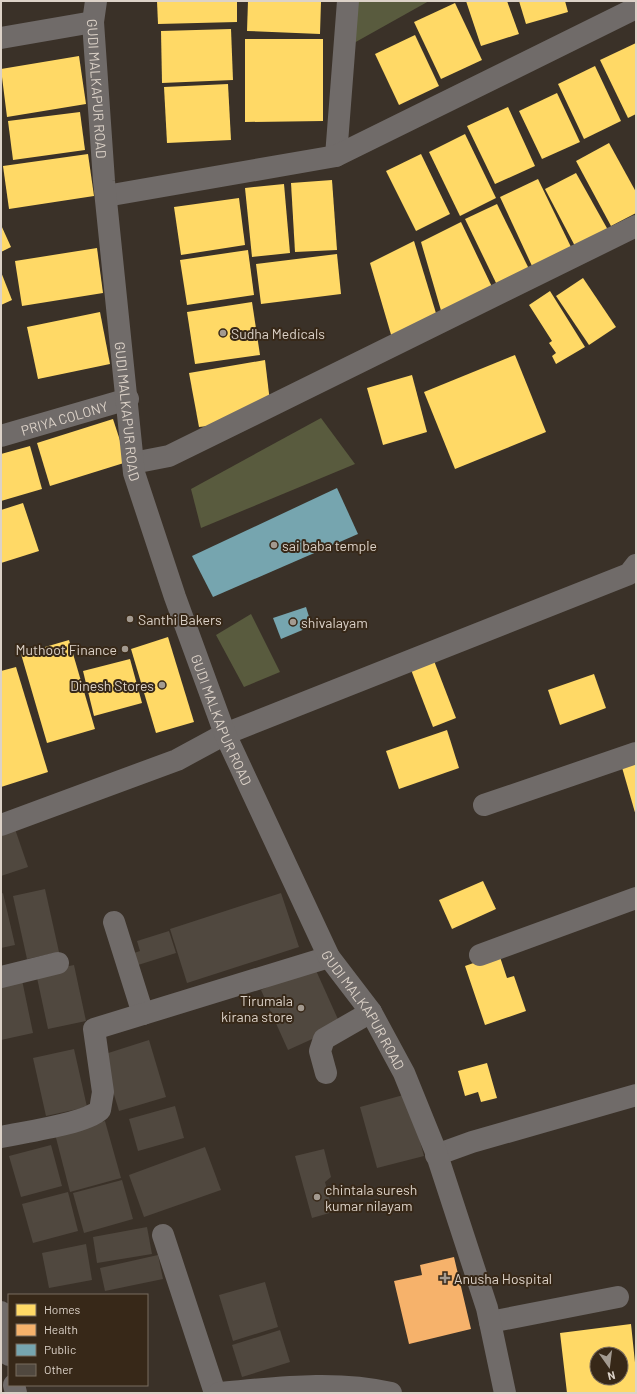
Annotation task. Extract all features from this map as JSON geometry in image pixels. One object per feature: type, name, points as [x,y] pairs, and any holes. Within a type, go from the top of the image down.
[{"type":"street","points":[[336,156],[348,1]]},
{"type":"street","points":[[106,196],[336,156],[636,8]]},
{"type":"street","points":[[1,38],[95,12]]},
{"type":"street","name":"GUDI MALKAPUR ROAD","points":[[95,12],[106,196],[128,399],[134,473],[175,597],[225,734],[329,957],[371,1012],[404,1073],[436,1155],[490,1322],[505,1393]]},
{"type":"street","points":[[133,462],[169,456],[636,226]]},
{"type":"street","name":"PRIYA COLONY","points":[[1,436],[128,399]]},
{"type":"street","points":[[1,825],[177,760],[225,734],[629,574],[636,565]]},
{"type":"street","points":[[484,805],[636,753]]},
{"type":"street","points":[[480,955],[636,898]]},
{"type":"street","points":[[114,922],[143,1014]]},
{"type":"street","points":[[1,1136],[95,1115],[100,1110],[103,1097],[94,1029],[329,957]]},
{"type":"street","points":[[1,977],[58,963]]},
{"type":"street","points":[[326,1073],[321,1056],[324,1039],[371,1012]]},
{"type":"street","points":[[436,1155],[472,1142],[636,1095]]},
{"type":"street","points":[[163,1235],[215,1393]]},
{"type":"street","points":[[490,1322],[618,1297]]},
{"type":"street","points":[[1,1312],[8,1350]]},
{"type":"street","points":[[220,1393],[307,1386],[342,1386],[391,1393]]},
{"type":"green space","points":[[350,1],[429,1],[345,48]]},
{"type":"green space","points":[[321,418],[355,464],[201,528],[191,489]]},
{"type":"green space","points":[[251,614],[280,672],[244,687],[216,635]]},
{"type":"building: Homes","points":[[157,1],[237,1],[237,22],[158,24]]},
{"type":"building: Homes","points":[[248,1],[321,1],[320,34],[247,31]]},
{"type":"building: Homes","points":[[466,1],[507,1],[519,34],[481,46]]},
{"type":"building: Homes","points":[[519,1],[565,1],[568,12],[526,24]]},
{"type":"building: Homes","points":[[455,3],[482,60],[441,79],[414,22]]},
{"type":"building: Homes","points":[[231,29],[233,80],[162,83],[161,31]]},
{"type":"building: Homes","points":[[415,35],[439,86],[399,105],[375,54]]},
{"type":"building: Homes","points":[[245,39],[323,39],[323,121],[245,122]]},
{"type":"building: Homes","points":[[636,43],[636,114],[628,118],[600,60]]},
{"type":"building: Homes","points":[[79,56],[86,104],[7,117],[1,69]]},
{"type":"building: Homes","points":[[595,66],[621,121],[584,139],[558,84]]},
{"type":"building: Homes","points":[[228,84],[231,140],[167,143],[164,87]]},
{"type":"building: Homes","points":[[557,93],[580,142],[542,159],[519,111]]},
{"type":"building: Homes","points":[[508,107],[535,166],[495,184],[467,126]]},
{"type":"building: Homes","points":[[80,112],[85,150],[13,160],[8,121]]},
{"type":"building: Homes","points":[[465,134],[496,198],[460,216],[429,152]]},
{"type":"building: Homes","points":[[609,143],[636,192],[636,213],[611,226],[576,161]]},
{"type":"building: Homes","points":[[88,154],[94,196],[9,209],[3,166]]},
{"type":"building: Homes","points":[[421,154],[450,214],[416,231],[386,171]]},
{"type":"building: Homes","points":[[576,173],[608,230],[576,248],[545,189]]},
{"type":"building: Homes","points":[[538,179],[571,247],[532,266],[500,197]]},
{"type":"building: Homes","points":[[332,180],[337,250],[295,252],[291,183]]},
{"type":"building: Homes","points":[[284,184],[290,253],[252,257],[245,188]]},
{"type":"building: Homes","points":[[239,198],[245,245],[181,255],[174,207]]},
{"type":"building: Homes","points":[[497,204],[530,271],[498,287],[465,219]]},
{"type":"building: Homes","points":[[461,222],[493,289],[442,314],[421,242]]},
{"type":"building: Homes","points":[[1,225],[11,247],[1,252]]},
{"type":"building: Homes","points":[[414,241],[439,323],[392,338],[370,263]]},
{"type":"building: Homes","points":[[97,248],[103,293],[22,306],[15,261]]},
{"type":"building: Homes","points":[[248,250],[254,295],[187,305],[180,260]]},
{"type":"building: Homes","points":[[337,254],[341,294],[261,304],[256,264]]},
{"type":"building: Homes","points":[[1,272],[12,300],[1,305]]},
{"type":"building: Homes","points":[[583,278],[616,327],[589,345],[556,296]]},
{"type":"building: Homes","points":[[550,291],[585,347],[556,364],[552,356],[556,353],[549,343],[552,341],[529,305]]},
{"type":"building: Homes","name":"Sudha Medicals","points":[[252,302],[260,355],[195,364],[187,312]]},
{"type":"building: Homes","points":[[100,312],[110,364],[38,379],[27,327]]},
{"type":"building: Homes","points":[[515,355],[546,432],[455,469],[424,392]]},
{"type":"building: Homes","points":[[265,360],[270,402],[235,423],[199,427],[189,373]]},
{"type":"building: Homes","points":[[412,375],[427,432],[383,445],[367,388]]},
{"type":"building: Homes","points":[[113,419],[127,462],[50,486],[37,443]]},
{"type":"building: Homes","points":[[30,446],[42,489],[1,501],[1,454]]},
{"type":"building: Homes","points":[[23,503],[39,551],[1,563],[1,510]]},
{"type":"building: Homes","name":"Dinesh Stores","points":[[168,637],[194,722],[156,733],[131,649]]},
{"type":"building: Homes","points":[[69,640],[95,729],[47,743],[21,654]]},
{"type":"building: Homes","points":[[431,653],[456,718],[433,727],[408,662]]},
{"type":"building: Homes","points":[[130,659],[142,703],[94,716],[83,671]]},
{"type":"building: Homes","points":[[16,667],[48,772],[1,787],[1,671]]},
{"type":"building: Homes","points":[[594,674],[606,708],[560,725],[548,690]]},
{"type":"building: Homes","points":[[447,730],[459,768],[399,789],[386,751]]},
{"type":"building: Homes","points":[[636,759],[636,816],[621,764]]},
{"type":"building: Homes","points":[[483,881],[496,909],[452,929],[439,900]]},
{"type":"building: Homes","points":[[499,954],[507,978],[514,976],[526,1011],[485,1025],[465,966]]},
{"type":"building: Homes","points":[[487,1063],[497,1098],[481,1102],[478,1092],[465,1096],[458,1071]]},
{"type":"building: Homes","points":[[631,1324],[636,1372],[636,1393],[567,1393],[560,1333]]},
{"type":"building: Health","points":[[454,1257],[471,1329],[409,1344],[394,1281],[422,1275],[420,1265]]},
{"type":"building: Public","name":"sai baba temple","points":[[337,488],[358,534],[213,597],[192,556]]},
{"type":"building: Public","name":"shivalayam","points":[[306,607],[312,626],[281,639],[273,618]]},
{"type":"building: Other","points":[[15,829],[28,867],[1,876],[1,834]]},
{"type":"building: Other","points":[[45,889],[59,952],[27,959],[13,896]]},
{"type":"building: Other","points":[[3,893],[15,945],[1,948],[1,894]]},
{"type":"building: Other","points":[[281,893],[299,947],[187,983],[170,929]]},
{"type":"building: Other","points":[[169,931],[176,953],[138,965],[134,953],[140,951],[137,941]]},
{"type":"building: Other","points":[[74,965],[86,1021],[48,1029],[36,973]]},
{"type":"building: Other","name":"Tirumala kirana store","points":[[314,966],[341,1026],[288,1050],[261,990]]},
{"type":"building: Other","points":[[22,980],[33,1033],[1,1040],[1,985]]},
{"type":"building: Other","points":[[149,1040],[166,1097],[119,1111],[102,1055]]},
{"type":"building: Other","points":[[74,1049],[87,1107],[46,1116],[33,1058]]},
{"type":"building: Other","points":[[407,1094],[424,1156],[377,1168],[360,1107]]},
{"type":"building: Other","points":[[175,1106],[184,1138],[138,1151],[129,1119]]},
{"type":"building: Other","points":[[105,1121],[121,1178],[70,1192],[55,1134]]},
{"type":"building: Other","points":[[51,1145],[62,1186],[21,1197],[9,1156]]},
{"type":"building: Other","points":[[205,1147],[221,1190],[144,1217],[129,1175]]},
{"type":"building: Other","name":"chintala suresh kumar nilayam","points":[[324,1149],[331,1177],[325,1182],[333,1212],[312,1218],[295,1156]]},
{"type":"building: Other","points":[[122,1180],[133,1219],[84,1233],[73,1193]]},
{"type":"building: Other","points":[[68,1192],[78,1231],[33,1243],[22,1204]]},
{"type":"building: Other","points":[[147,1227],[152,1254],[97,1263],[93,1237]]},
{"type":"building: Other","points":[[86,1244],[92,1280],[49,1288],[42,1253]]},
{"type":"building: Other","points":[[158,1255],[163,1279],[105,1291],[100,1268]]},
{"type":"building: Other","points":[[265,1282],[278,1327],[233,1341],[219,1295]]},
{"type":"building: Other","points":[[280,1330],[290,1362],[242,1377],[232,1345]]},
{"type":"place","name":"Sudha Medicals","points":[[223,333]]},
{"type":"place","name":"sai baba temple","points":[[274,545]]},
{"type":"place","name":"Santhi Bakers","points":[[130,619]]},
{"type":"place","name":"shivalayam","points":[[293,622]]},
{"type":"place","name":"Muthoot Finance","points":[[125,649]]},
{"type":"place","name":"Dinesh Stores","points":[[162,685]]},
{"type":"place","name":"Tirumala kirana store","points":[[301,1008]]},
{"type":"place","name":"chintala suresh kumar nilayam","points":[[317,1197]]},
{"type":"place","name":"Anusha Hospital","points":[[445,1278]]}]
